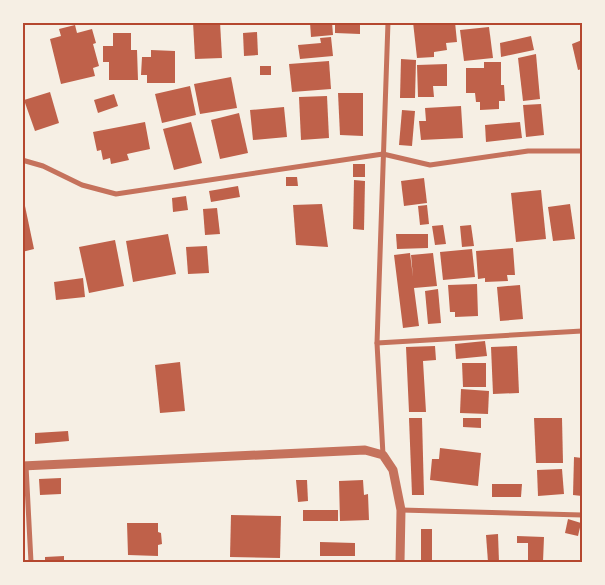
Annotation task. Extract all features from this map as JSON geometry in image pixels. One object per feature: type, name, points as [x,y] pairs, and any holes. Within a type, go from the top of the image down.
[{"type":"street","points":[[388,22],[377,343],[383,455],[393,470],[401,510],[400,562]]},
{"type":"street","points":[[22,160],[43,166],[82,185],[116,194],[383,154],[430,165],[528,151],[582,151]]},
{"type":"street","points":[[377,343],[582,331]]},
{"type":"street","points":[[32,562],[24,465],[365,450],[383,455]]},
{"type":"street","points":[[401,510],[582,515]]},
{"type":"building","points":[[193,22],[220,22],[222,58],[195,59]]},
{"type":"building","points":[[310,22],[332,22],[333,35],[311,37]]},
{"type":"building","points":[[335,22],[360,22],[360,34],[335,33]]},
{"type":"building","points":[[413,22],[455,22],[457,42],[446,43],[447,50],[434,52],[434,57],[417,58]]},
{"type":"building","points":[[75,25],[77,33],[92,29],[96,43],[93,44],[99,66],[93,68],[95,76],[61,84],[50,39],[61,36],[59,29]]},
{"type":"building","points":[[489,27],[493,58],[464,61],[460,30]]},
{"type":"building","points":[[257,32],[258,55],[244,56],[243,33]]},
{"type":"building","points":[[113,33],[131,33],[131,50],[137,50],[138,80],[109,80],[109,62],[103,62],[103,46],[113,46]]},
{"type":"building","points":[[531,36],[534,50],[501,57],[500,43]]},
{"type":"building","points":[[331,37],[333,56],[300,59],[298,45],[321,43],[320,38]]},
{"type":"building","points":[[582,40],[582,69],[578,70],[572,44]]},
{"type":"building","points":[[151,50],[175,51],[175,83],[147,83],[147,75],[141,75],[142,57],[151,57]]},
{"type":"building","points":[[536,54],[540,99],[523,101],[518,58]]},
{"type":"building","points":[[401,59],[416,60],[415,98],[400,98]]},
{"type":"building","points":[[329,61],[331,89],[292,92],[289,64]]},
{"type":"building","points":[[484,62],[501,62],[501,85],[504,85],[505,101],[499,101],[499,109],[480,110],[480,102],[476,102],[475,93],[466,93],[466,68],[484,68]]},
{"type":"building","points":[[447,64],[447,86],[433,86],[434,97],[418,97],[417,65]]},
{"type":"building","points":[[260,66],[271,66],[271,75],[260,75]]},
{"type":"building","points":[[231,77],[237,108],[200,114],[194,84]]},
{"type":"building","points":[[190,86],[196,115],[162,123],[155,94]]},
{"type":"building","points":[[50,92],[59,123],[35,131],[24,100]]},
{"type":"building","points":[[338,93],[363,93],[363,136],[340,135]]},
{"type":"building","points":[[114,94],[118,106],[98,113],[94,100]]},
{"type":"building","points":[[327,96],[329,138],[301,140],[299,97]]},
{"type":"building","points":[[541,104],[544,135],[526,137],[523,105]]},
{"type":"building","points":[[461,106],[463,138],[421,140],[419,121],[426,121],[425,108]]},
{"type":"building","points":[[284,107],[287,137],[253,140],[250,110]]},
{"type":"building","points":[[402,110],[415,111],[412,146],[399,145]]},
{"type":"building","points":[[239,113],[248,153],[220,159],[211,120]]},
{"type":"building","points":[[145,122],[150,149],[127,154],[129,160],[111,164],[110,158],[103,160],[101,150],[97,151],[93,132]]},
{"type":"building","points":[[191,122],[202,163],[174,170],[163,129]]},
{"type":"building","points":[[520,122],[522,138],[486,142],[485,125]]},
{"type":"building","points":[[353,164],[365,164],[365,177],[353,177]]},
{"type":"building","points":[[286,177],[297,177],[298,186],[286,186]]},
{"type":"building","points":[[424,178],[427,203],[404,206],[401,181]]},
{"type":"building","points":[[354,180],[365,181],[364,230],[353,229]]},
{"type":"building","points":[[238,186],[240,197],[211,202],[209,191]]},
{"type":"building","points":[[541,190],[546,239],[516,242],[511,193]]},
{"type":"building","points":[[186,196],[188,210],[173,212],[172,198]]},
{"type":"building","points":[[322,204],[328,247],[296,245],[293,205]]},
{"type":"building","points":[[570,204],[575,239],[553,241],[548,207]]},
{"type":"building","points":[[427,205],[429,224],[420,225],[418,206]]},
{"type":"building","points":[[25,206],[34,249],[22,252],[22,207]]},
{"type":"building","points":[[217,208],[220,234],[205,235],[203,209]]},
{"type":"building","points":[[443,225],[446,244],[435,245],[432,226]]},
{"type":"building","points":[[471,225],[474,246],[462,247],[460,226]]},
{"type":"building","points":[[168,234],[176,274],[133,282],[126,241]]},
{"type":"building","points":[[396,234],[428,234],[428,248],[397,249]]},
{"type":"building","points":[[115,240],[124,286],[89,293],[79,247]]},
{"type":"building","points":[[207,246],[209,273],[188,274],[186,247]]},
{"type":"building","points":[[513,248],[515,275],[507,275],[508,281],[485,282],[485,278],[478,279],[476,251]]},
{"type":"building","points":[[472,249],[475,277],[443,280],[440,252]]},
{"type":"building","points":[[410,253],[413,277],[411,255],[433,253],[437,286],[414,288],[419,326],[403,328],[394,255]]},
{"type":"building","points":[[83,278],[85,297],[56,300],[54,282]]},
{"type":"building","points":[[477,284],[478,316],[455,317],[455,312],[450,312],[448,285]]},
{"type":"building","points":[[520,285],[523,319],[500,321],[497,287]]},
{"type":"building","points":[[438,289],[441,323],[428,324],[425,291]]},
{"type":"building","points":[[485,341],[487,356],[456,359],[455,344]]},
{"type":"building","points":[[435,346],[436,360],[423,361],[426,412],[409,412],[406,347]]},
{"type":"building","points":[[517,346],[519,393],[493,394],[491,347]]},
{"type":"building","points":[[180,362],[185,411],[160,413],[155,365]]},
{"type":"building","points":[[462,363],[486,363],[486,387],[463,387]]},
{"type":"building","points":[[461,389],[489,391],[488,414],[460,413]]},
{"type":"building","points":[[409,418],[422,418],[424,495],[412,495]]},
{"type":"building","points":[[463,418],[481,418],[481,428],[463,427]]},
{"type":"building","points":[[534,418],[562,418],[563,463],[536,463]]},
{"type":"building","points":[[68,431],[69,441],[35,444],[35,433]]},
{"type":"building","points":[[440,448],[481,453],[478,486],[430,480],[432,459],[439,459]]},
{"type":"building","points":[[574,457],[582,458],[582,496],[573,495]]},
{"type":"building","points":[[562,469],[564,494],[538,496],[537,470]]},
{"type":"building","points":[[61,478],[61,494],[40,495],[39,479]]},
{"type":"building","points":[[296,480],[307,480],[308,501],[298,502]]},
{"type":"building","points":[[363,480],[364,495],[368,494],[369,520],[340,521],[339,481]]},
{"type":"building","points":[[492,484],[522,484],[521,497],[492,497]]},
{"type":"building","points":[[303,510],[338,510],[338,521],[303,521]]},
{"type":"building","points":[[231,515],[281,516],[280,558],[230,557]]},
{"type":"building","points":[[568,519],[581,523],[578,536],[565,533]]},
{"type":"building","points":[[127,523],[158,523],[158,532],[161,533],[162,544],[158,545],[158,556],[128,555]]},
{"type":"building","points":[[421,529],[432,529],[432,561],[421,561]]},
{"type":"building","points":[[498,534],[499,562],[488,562],[486,535]]},
{"type":"building","points":[[517,536],[544,537],[543,562],[528,562],[528,543],[517,543]]},
{"type":"building","points":[[320,542],[355,543],[355,556],[320,556]]},
{"type":"building","points":[[64,556],[64,562],[45,562],[45,557]]}]
